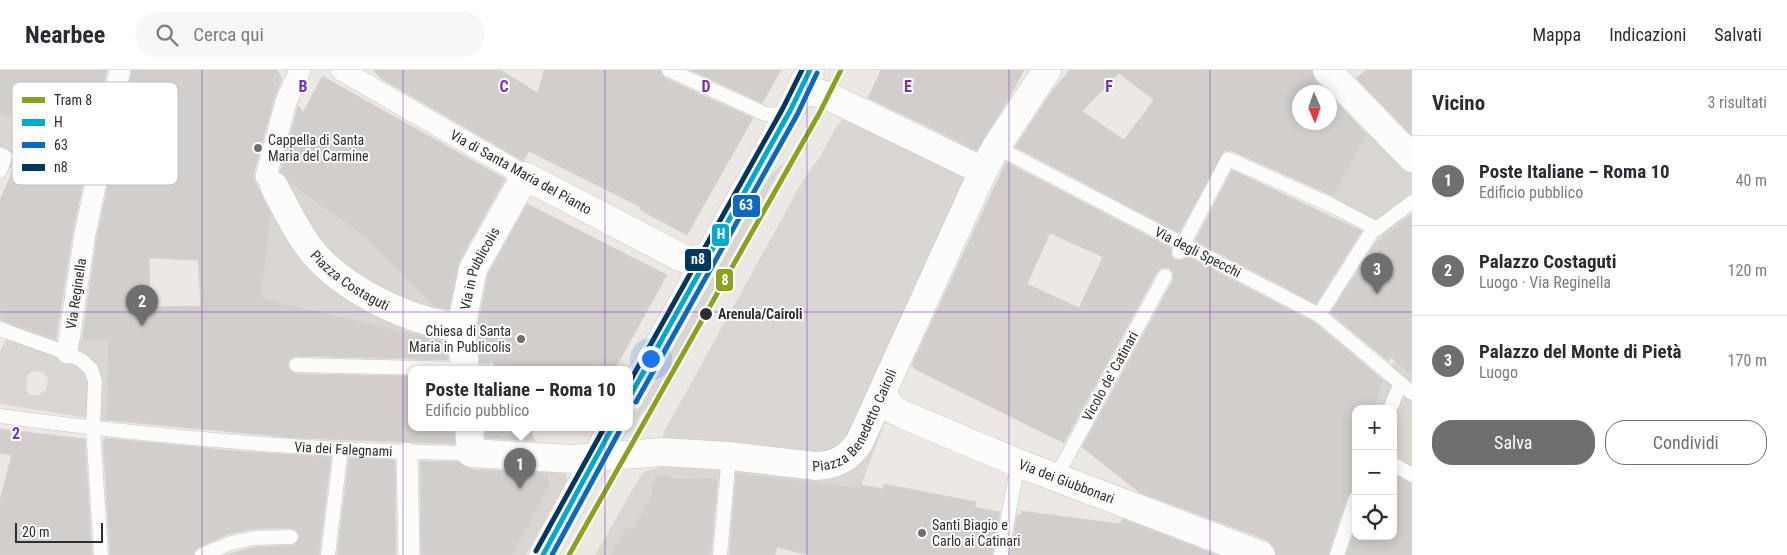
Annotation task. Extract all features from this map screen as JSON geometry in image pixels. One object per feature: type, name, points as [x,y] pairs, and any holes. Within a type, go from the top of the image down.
[{"type":"street","points":[[274,186],[266,176],[286,102],[300,70]]},
{"type":"street","name":"Via di Santa Maria del Pianto","points":[[340,70],[524,176],[682,258],[694,260],[706,257]]},
{"type":"street","points":[[633,391],[706,257],[794,104],[810,70]]},
{"type":"street","name":"Piazza Benedetto Cairoli","points":[[596,458],[662,452],[729,456],[816,466],[846,459],[859,443],[882,395],[983,171],[996,147],[1048,70]]},
{"type":"street","points":[[1336,72],[1412,158]]},
{"type":"street","points":[[794,104],[811,91],[828,96],[983,171]]},
{"type":"street","name":"Via in Publicolis","points":[[464,366],[461,328],[473,269],[524,176]]},
{"type":"street","name":"Via Reginella","points":[[67,353],[85,234],[95,185]]},
{"type":"street","name":"Piazza Costaguti","points":[[274,186],[306,243],[331,271],[385,304],[441,326],[461,328]]},
{"type":"street","name":"Via dei Giubbonari","points":[[882,395],[894,410],[904,416],[1018,463],[1251,554]]},
{"type":"street","points":[[543,555],[610,431]]},
{"type":"street","name":"Via dei Falegnami","points":[[470,440],[572,459],[596,458]]},
{"type":"street","points":[[407,453],[409,555]]},
{"type":"lane","points":[[670,70],[766,114],[781,115],[794,104]]},
{"type":"lane","name":"Via degli Specchi","points":[[996,147],[1181,248],[1319,315],[1400,385],[1412,393]]},
{"type":"lane","points":[[0,154],[5,157],[0,171]]},
{"type":"lane","points":[[1181,248],[1228,159],[1331,205],[1376,229]]},
{"type":"lane","points":[[1319,315],[1371,233],[1412,202]]},
{"type":"lane","name":"Vicolo de' Catinari","points":[[1056,477],[1165,276]]},
{"type":"lane","points":[[4,331],[67,353],[82,360],[91,369],[95,381],[92,428],[101,555]]},
{"type":"lane","points":[[296,365],[408,368]]},
{"type":"lane","points":[[1392,405],[1400,385]]},
{"type":"lane","name":"Via dei Falegnami","points":[[0,416],[92,428],[407,453],[470,440]]},
{"type":"lane","points":[[328,555],[341,449]]},
{"type":"lane","points":[[720,555],[729,456]]},
{"type":"lane","points":[[1001,555],[1018,463]]},
{"type":"lane","points":[[1397,466],[1412,475]]},
{"type":"lane","points":[[1337,555],[1352,510]]},
{"type":"lane","points":[[202,555],[231,543],[254,538],[291,538]]},
{"type":"shaded area","points":[[867,101],[983,153],[909,359],[860,488],[736,473],[714,478],[660,476],[653,481],[653,494],[632,530],[626,527],[611,555],[595,555],[641,475],[646,471],[658,468],[664,432],[805,177],[820,157],[837,125]]},
{"type":"shaded area","points":[[0,114],[12,117],[12,168],[0,168]]},
{"type":"shaded area","points":[[1373,122],[1412,139],[1412,211],[1382,239],[1329,212],[1332,198]]},
{"type":"shaded area","points":[[785,161],[650,405],[636,418],[641,400],[763,183]]},
{"type":"shaded area","points":[[275,173],[365,237],[439,310],[443,341],[261,298]]},
{"type":"shaded area","points":[[13,324],[58,340],[109,340],[106,421],[0,404],[0,352]],"holes":[[[33,371],[43,372],[48,378],[46,390],[39,395],[30,395],[26,389],[27,376]]]},
{"type":"shaded area","points":[[1394,361],[1412,375],[1412,484],[1397,475],[1397,405],[1375,405],[1384,379]]},
{"type":"shaded area","points":[[540,468],[565,472],[567,481],[526,555],[512,555],[549,487],[547,473]]},
{"type":"building","points":[[0,70],[107,70],[104,82],[12,82],[12,117],[0,114]]},
{"type":"building","points":[[132,70],[277,70],[282,79],[274,99],[254,173],[254,179],[271,213],[261,298],[447,342],[448,360],[296,356],[289,360],[288,369],[296,374],[408,376],[408,431],[454,431],[455,444],[295,438],[106,420],[109,340],[82,340],[97,236],[108,185],[178,185],[178,82],[129,82]],"holes":[[[149,258],[198,260],[201,306],[150,307]]]},
{"type":"building","points":[[373,70],[500,70],[538,93],[544,70],[660,70],[665,78],[753,118],[687,235],[640,210],[641,207],[529,151],[523,161],[382,79]]},
{"type":"building","points":[[690,70],[781,70],[762,103]]},
{"type":"building","points":[[881,70],[1024,70],[977,150],[868,98]]},
{"type":"building","points":[[1070,70],[1312,70],[1315,80],[1320,85],[1292,85],[1292,130],[1337,130],[1337,102],[1367,134],[1333,196],[1232,151],[1224,151],[1179,233],[1015,147],[1052,91]],"holes":[[[1119,73],[1154,100],[1124,140],[1082,111]]]},
{"type":"building","points":[[1367,70],[1412,70],[1412,136],[1356,78]]},
{"type":"building","points":[[322,76],[505,179],[459,262],[449,310],[435,307],[365,237],[291,184],[280,172],[298,106],[303,113]]},
{"type":"building","points":[[1006,162],[1171,248],[1171,256],[1175,260],[1183,260],[1187,256],[1314,322],[1383,380],[1375,405],[1352,405],[1352,492],[1348,495],[1328,555],[1276,555],[1273,546],[1267,540],[1140,493],[1082,447],[1173,280],[1173,272],[1169,268],[1161,268],[1157,272],[1064,443],[915,369],[912,364]],"holes":[[[1050,233],[1103,257],[1079,308],[1027,284]]]},
{"type":"building","points":[[1232,170],[1362,231],[1316,304],[1195,241]]},
{"type":"building","points":[[12,173],[12,185],[83,185],[73,231],[56,339],[0,320],[0,200]]},
{"type":"building","points":[[527,204],[667,275],[616,366],[496,366],[490,360],[490,363],[480,363],[477,329],[488,274]]},
{"type":"building","points":[[1412,213],[1412,375],[1390,357],[1389,362],[1330,313],[1378,239],[1380,240]]},
{"type":"building","points":[[0,429],[85,439],[92,555],[0,555],[0,499],[12,455],[0,453]]},
{"type":"building","points":[[485,431],[531,431],[535,441],[485,438]]},
{"type":"building","points":[[105,438],[234,451],[331,457],[319,555],[225,555],[255,547],[295,545],[300,536],[296,530],[291,528],[254,529],[229,534],[199,547],[193,555],[110,555],[103,440],[105,441]]},
{"type":"building","points":[[349,458],[395,460],[396,555],[337,555]]},
{"type":"building","points":[[420,461],[458,462],[470,469],[547,473],[549,487],[512,555],[421,555]]},
{"type":"building","points":[[736,473],[860,488],[861,485],[883,489],[884,484],[976,502],[975,507],[1000,512],[992,555],[808,555],[777,547],[775,555],[729,555]]},
{"type":"building","points":[[666,475],[676,478],[718,478],[711,555],[611,555],[626,527],[632,530],[651,496],[654,478]]},
{"type":"building","points":[[1397,476],[1412,484],[1412,555],[1346,555],[1352,538],[1352,540],[1397,540]]},
{"type":"building","points":[[1021,511],[1120,524],[1123,519],[1217,555],[1010,555],[1017,515],[1021,515]]},
{"type":"tram line","name":"8","points":[[569,555],[820,112],[841,70]]},
{"type":"transit line","name":"n8","points":[[633,376],[783,108],[802,70]]},
{"type":"transit line","name":"H","points":[[633,391],[790,111],[810,70]]},
{"type":"transit line","name":"63","points":[[636,402],[797,115],[817,73]]},
{"type":"transit line","name":"n8","points":[[536,551],[602,431]]},
{"type":"transit line","name":"H","points":[[543,555],[610,431]]},
{"type":"transit line","name":"63","points":[[552,555],[619,432]]},
{"type":"place","name":"Cappella di Santa Maria del Carmine","points":[[258,148]]},
{"type":"place","name":"Palazzo del Monte di Pietà","points":[[1377,294]]},
{"type":"place","name":"Arenula/Cairoli","points":[[706,314]]},
{"type":"place","name":"Palazzo Costaguti","points":[[142,326]]},
{"type":"place","name":"Chiesa di Santa Maria in Publicolis","points":[[521,339]]},
{"type":"place","name":"Poste Italiane – Roma 10","points":[[520,489]]},
{"type":"place","name":"Santi Biagio e Carlo ai Catinari","points":[[922,533]]}]
